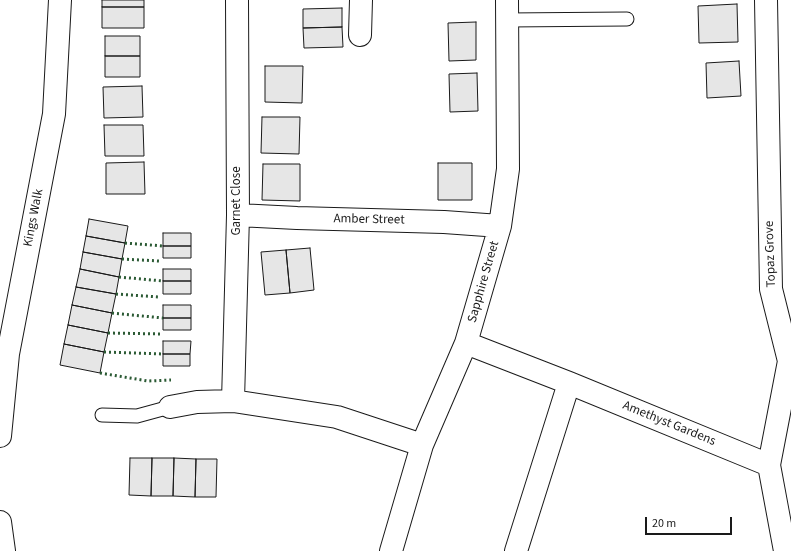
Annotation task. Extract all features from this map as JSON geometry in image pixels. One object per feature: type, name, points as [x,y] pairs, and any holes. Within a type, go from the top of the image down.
[{"type":"street","name":"Kings Walk","points":[[0,436],[8,354],[54,114],[60,0]]},
{"type":"street","name":"Garnet Close","points":[[233,401],[238,215],[237,0]]},
{"type":"street","points":[[360,35],[361,0]]},
{"type":"street","name":"Topaz Grove","points":[[766,0],[771,289],[789,361],[769,465],[785,551]]},
{"type":"street","name":"Sapphire Street","points":[[391,551],[422,445],[466,343],[500,226],[508,169],[507,10]]},
{"type":"street","name":"Amber Street","points":[[238,215],[444,222],[500,226]]},
{"type":"street","name":"Amethyst Gardens","points":[[466,343],[569,383],[769,465]]},
{"type":"street","points":[[516,551],[569,383]]},
{"type":"street","points":[[170,407],[197,402],[233,401],[337,417],[422,445]]},
{"type":"street","points":[[0,522],[4,551]]},
{"type":"lane","points":[[507,10],[627,19]]},
{"type":"lane","points":[[102,415],[137,416],[170,407]]},
{"type":"building","points":[[102,0],[144,0],[144,7],[102,7]]},
{"type":"building","points":[[737,4],[738,42],[699,43],[698,6]]},
{"type":"building","points":[[102,7],[144,7],[144,28],[102,28]]},
{"type":"building","points":[[342,8],[342,27],[303,28],[303,9]]},
{"type":"building","points":[[476,22],[476,60],[449,61],[448,23]]},
{"type":"building","points":[[342,27],[343,47],[304,48],[303,28]]},
{"type":"building","points":[[105,36],[140,36],[140,56],[105,56]]},
{"type":"building","points":[[105,56],[140,56],[140,77],[105,77]]},
{"type":"building","points":[[739,61],[741,96],[707,98],[706,63]]},
{"type":"building","points":[[265,66],[303,66],[302,103],[265,102]]},
{"type":"building","points":[[477,73],[478,111],[450,112],[449,74]]},
{"type":"building","points":[[142,86],[143,117],[104,118],[103,87]]},
{"type":"building","points":[[262,117],[300,117],[299,154],[261,153]]},
{"type":"building","points":[[104,125],[143,125],[144,156],[105,156]]},
{"type":"building","points":[[144,162],[145,194],[106,194],[106,163]]},
{"type":"building","points":[[438,163],[472,163],[472,200],[438,200]]},
{"type":"building","points":[[263,164],[300,164],[300,201],[262,200]]},
{"type":"building","points":[[89,219],[128,226],[125,243],[86,236]]},
{"type":"building","points":[[163,233],[191,233],[191,246],[163,246]]},
{"type":"building","points":[[86,236],[125,243],[122,259],[83,252]]},
{"type":"building","points":[[163,246],[191,246],[191,258],[163,258]]},
{"type":"building","points":[[310,248],[314,290],[290,293],[286,250]]},
{"type":"building","points":[[286,250],[290,293],[265,295],[261,252]]},
{"type":"building","points":[[83,252],[122,259],[119,277],[80,269]]},
{"type":"building","points":[[80,269],[119,277],[116,294],[76,287]]},
{"type":"building","points":[[163,269],[191,269],[191,281],[163,281]]},
{"type":"building","points":[[163,281],[191,281],[191,294],[163,294]]},
{"type":"building","points":[[76,287],[116,294],[112,313],[72,305]]},
{"type":"building","points":[[72,305],[112,313],[108,333],[68,325]]},
{"type":"building","points":[[163,305],[191,305],[191,318],[163,318]]},
{"type":"building","points":[[163,318],[191,318],[191,330],[163,330]]},
{"type":"building","points":[[68,325],[108,333],[104,352],[64,344]]},
{"type":"building","points":[[163,341],[191,341],[190,354],[163,354]]},
{"type":"building","points":[[64,344],[104,352],[100,373],[60,365]]},
{"type":"building","points":[[163,354],[190,354],[190,366],[163,366]]},
{"type":"building","points":[[130,458],[152,458],[151,496],[129,495]]},
{"type":"building","points":[[152,458],[174,458],[173,496],[151,496]]},
{"type":"building","points":[[174,458],[196,459],[195,497],[173,496]]},
{"type":"building","points":[[196,459],[217,459],[216,497],[195,497]]},
{"type":"hedge","points":[[125,243],[163,246]]},
{"type":"hedge","points":[[122,259],[159,261]]},
{"type":"hedge","points":[[119,277],[163,281]]},
{"type":"hedge","points":[[116,294],[159,297]]},
{"type":"hedge","points":[[112,313],[163,318]]},
{"type":"hedge","points":[[108,333],[162,334]]},
{"type":"hedge","points":[[104,352],[163,354]]},
{"type":"hedge","points":[[100,373],[148,381],[171,380]]}]
